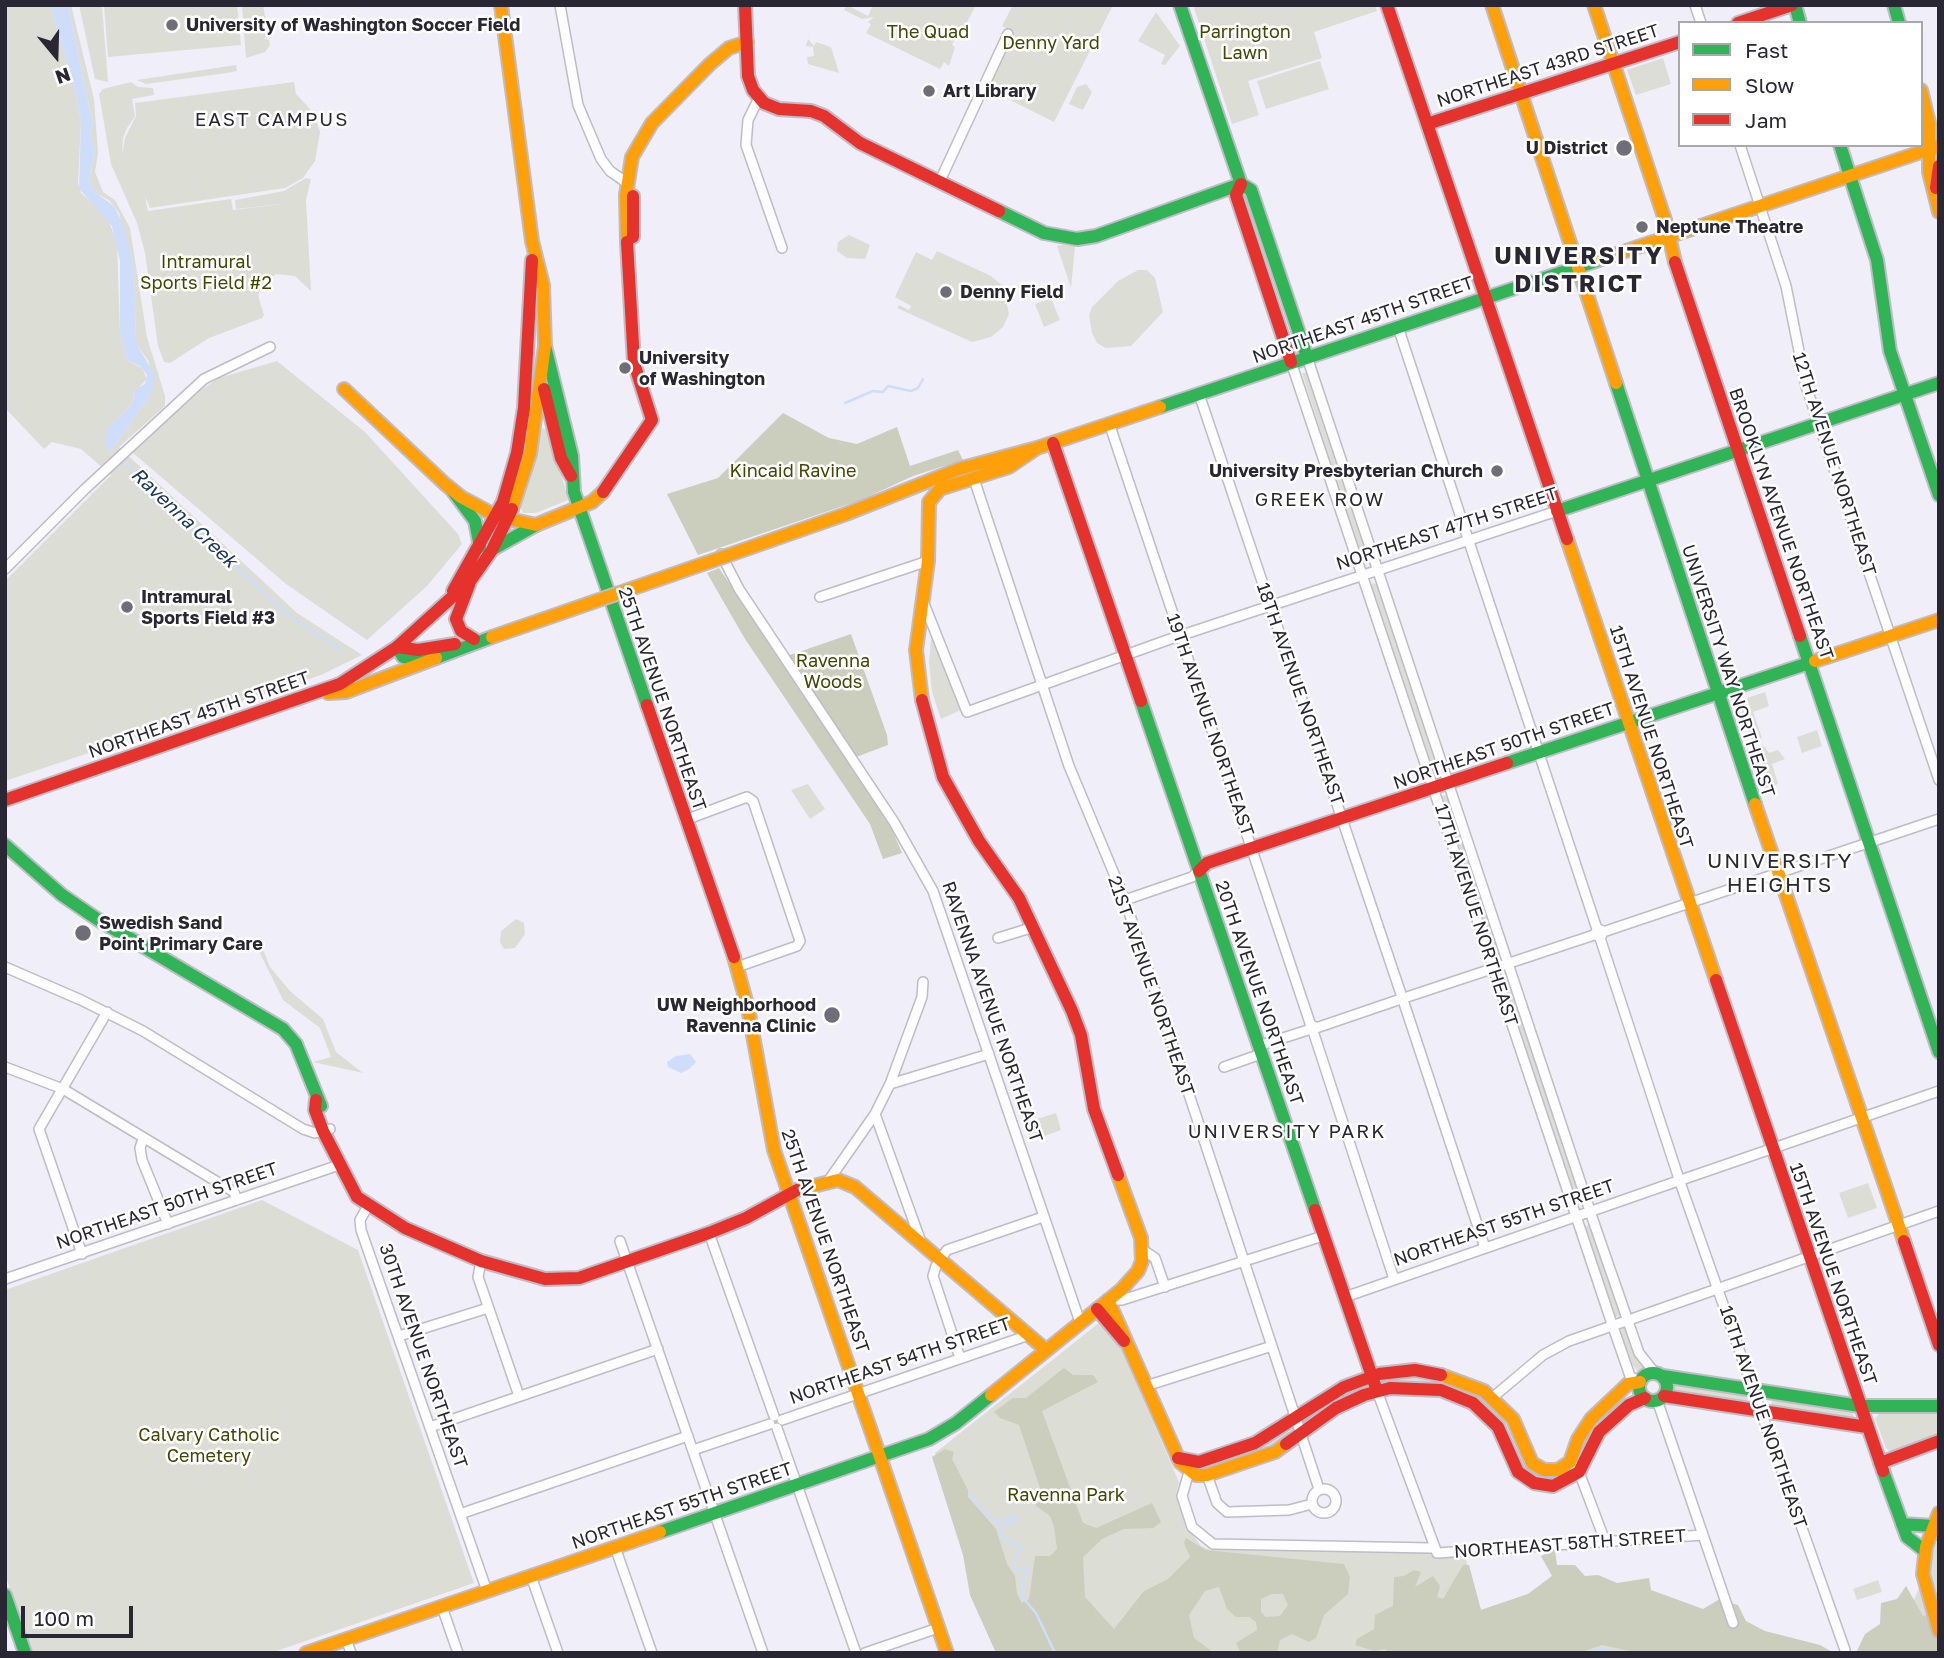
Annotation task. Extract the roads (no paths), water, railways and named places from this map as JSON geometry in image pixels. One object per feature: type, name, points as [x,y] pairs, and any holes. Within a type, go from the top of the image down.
[{"type":"main road","points":[[397,647],[453,603],[471,580],[501,518],[522,483],[533,435],[545,346],[543,285],[533,241],[501,5]]},
{"type":"main road","points":[[745,5],[748,76],[758,98],[779,109],[811,111],[824,116],[860,143],[1044,233],[1077,239],[1113,231],[1241,184]]},
{"type":"main road","points":[[1180,5],[1241,184],[1251,190],[1257,206],[1253,223],[1264,254],[1278,270],[1307,357]]},
{"type":"main road","name":"15TH AVENUE NORTHEAST","points":[[1387,5],[1687,903],[1867,1427],[1902,1524],[1911,1543],[1925,1551]]},
{"type":"main road","name":"UNIVERSITY WAY NORTHEAST","points":[[1492,5],[1717,694],[1939,1345]]},
{"type":"main road","name":"BROOKLYN AVENUE NORTHEAST","points":[[1594,5],[1738,450],[1939,1052]]},
{"type":"main road","points":[[1744,21],[1793,5]]},
{"type":"main road","name":"NORTHEAST 43RD STREET","points":[[1427,124],[1678,42]]},
{"type":"main road","points":[[474,639],[458,626],[453,603],[486,548],[579,509],[603,492],[652,419],[632,346],[629,262],[635,215],[633,194],[628,183],[636,148],[652,123],[709,64],[729,48],[747,43]]},
{"type":"main road","points":[[1923,98],[1933,148],[1935,198],[1939,212]]},
{"type":"main road","points":[[1841,147],[1877,260],[1887,337],[1939,495]]},
{"type":"main road","name":"NORTHEAST 45TH STREET","points":[[5,800],[320,693],[360,673],[397,647],[403,657],[410,661],[474,639],[492,636],[989,461],[1053,443],[1933,148]]},
{"type":"main road","points":[[1935,198],[1939,166]]},
{"type":"main road","points":[[1241,184],[1236,195],[1291,362]]},
{"type":"main road","points":[[501,518],[521,430],[533,241]]},
{"type":"main road","points":[[1273,309],[1289,304]]},
{"type":"main road","name":"25TH AVENUE NORTHEAST","points":[[528,338],[561,458],[571,476],[579,509],[737,967],[748,1008],[769,1130],[789,1195],[947,1653]]},
{"type":"main road","name":"25TH AVENUE NORTHEAST","points":[[545,346],[572,456],[571,476]]},
{"type":"main road","name":"NORTHEAST 47TH STREET","points":[[1557,511],[1939,383]]},
{"type":"main road","points":[[344,389],[452,490],[475,521],[486,548]]},
{"type":"main road","points":[[533,435],[541,423],[547,423],[554,430]]},
{"type":"main road","name":"20TH AVENUE NORTHEAST","points":[[1053,443],[1377,1391]]},
{"type":"main road","name":"NORTHEAST 45TH STREET","points":[[928,561],[927,515],[931,498],[944,487],[1009,467],[1037,448]]},
{"type":"main road","points":[[452,490],[501,518],[536,525]]},
{"type":"main road","points":[[5,845],[90,914],[283,1029],[299,1050],[347,1184],[368,1206],[418,1235],[481,1261],[532,1276],[563,1280],[628,1262],[709,1233],[789,1195],[830,1180],[850,1184],[941,1258],[1046,1350],[1135,1276],[1143,1251],[1140,1234],[1094,1109],[1081,1035],[1019,898],[957,804],[934,752],[916,670],[928,561]]},
{"type":"main road","name":"NORTHEAST 50TH STREET","points":[[1199,871],[1207,863],[1939,620]]},
{"type":"main road","points":[[320,693],[346,692],[434,653],[492,636]]},
{"type":"main road","points":[[5,792],[31,791]]},
{"type":"main road","points":[[1108,1300],[1115,1310],[1178,1458],[1189,1472],[1207,1475],[1267,1455],[1336,1408],[1377,1391],[1430,1388],[1452,1393],[1473,1403],[1497,1427],[1518,1472],[1534,1483],[1553,1486],[1579,1472],[1599,1432],[1629,1405],[1656,1398],[1667,1387],[1659,1375]]},
{"type":"main road","points":[[1097,1309],[1129,1347]]},
{"type":"main road","name":"NORTHEAST 55TH STREET","points":[[306,1653],[880,1457],[947,1429],[1046,1350]]},
{"type":"main road","points":[[1178,1458],[1199,1462],[1255,1443],[1271,1436],[1331,1393],[1372,1376],[1401,1371],[1430,1371],[1458,1378],[1492,1398],[1513,1419],[1532,1463],[1551,1471],[1570,1462],[1584,1427],[1633,1380],[1645,1376],[1659,1375],[1754,1392],[1860,1406],[1939,1406]]},
{"type":"main road","points":[[1633,1380],[1640,1393],[1656,1398],[1761,1410],[1867,1427]]},
{"type":"main road","points":[[1880,1463],[1939,1441]]},
{"type":"main road","points":[[1939,1513],[1925,1551],[1923,1580],[1939,1631]]},
{"type":"main road","points":[[1902,1524],[1933,1526]]},
{"type":"main road","points":[[5,1595],[25,1653]]},
{"type":"street","points":[[560,5],[578,105],[601,159],[615,175],[628,183]]},
{"type":"street","points":[[939,183],[1008,34]]},
{"type":"street","points":[[758,98],[748,120],[746,145],[782,248]]},
{"type":"street","name":"12TH AVENUE NORTHEAST","points":[[1741,147],[1786,286],[1798,358],[1818,423],[1939,780]]},
{"type":"street","name":"16TH AVENUE NORTHEAST","points":[[1398,327],[1680,1181],[1845,1650]]},
{"type":"street","points":[[5,569],[108,467],[204,379],[270,347]]},
{"type":"street","name":"17TH AVENUE NORTHEAST","points":[[1307,357],[1627,1320],[1639,1353],[1659,1375]]},
{"type":"street","name":"17TH AVENUE NORTHEAST","points":[[1291,362],[1633,1380]]},
{"type":"street","name":"18TH AVENUE NORTHEAST","points":[[1199,394],[1485,1248]]},
{"type":"street","name":"19TH AVENUE NORTHEAST","points":[[1109,423],[1394,1279]]},
{"type":"street","name":"21ST AVENUE NORTHEAST","points":[[974,479],[1080,796],[1125,900],[1320,1489]]},
{"type":"street","name":"NORTHEAST 47TH STREET","points":[[923,599],[967,712],[1124,655],[1557,511]]},
{"type":"street","name":"RAVENNA AVENUE NORTHEAST","points":[[721,554],[739,589],[872,786],[920,867],[946,923],[1080,1322]]},
{"type":"street","points":[[820,597],[928,561]]},
{"type":"street","points":[[685,820],[749,797],[754,803],[800,943],[737,967]]},
{"type":"street","points":[[1224,1067],[1312,1029],[1939,820]]},
{"type":"street","name":"NORTHEAST 50TH STREET","points":[[1125,900],[1192,877],[1199,871]]},
{"type":"street","points":[[998,938],[1034,927]]},
{"type":"street","points":[[5,967],[107,1012],[160,1041],[303,1129],[327,1133]]},
{"type":"street","points":[[830,1180],[875,1114],[890,1084],[922,997],[923,982]]},
{"type":"street","points":[[82,1254],[39,1129],[107,1012]]},
{"type":"street","points":[[890,1084],[989,1054]]},
{"type":"street","points":[[5,1067],[62,1089],[234,1192],[237,1200]]},
{"type":"street","name":"NORTHEAST 55TH STREET","points":[[1345,1297],[1939,1091]]},
{"type":"street","points":[[875,1114],[921,1242]]},
{"type":"street","points":[[143,1139],[140,1148],[143,1165],[168,1224]]},
{"type":"street","name":"NORTHEAST 50TH STREET","points":[[5,1279],[339,1165]]},
{"type":"street","name":"30TH AVENUE NORTHEAST","points":[[368,1206],[360,1217],[360,1226],[486,1591]]},
{"type":"street","points":[[1492,1398],[1502,1386],[1552,1349],[1627,1320],[1939,1211]]},
{"type":"street","points":[[960,1358],[933,1276],[941,1258],[952,1248],[1043,1217]]},
{"type":"street","points":[[709,1233],[856,1653]]},
{"type":"street","points":[[1108,1300],[1122,1300],[1323,1236]]},
{"type":"street","points":[[620,1241],[763,1653]]},
{"type":"street","points":[[1143,1251],[1155,1258],[1165,1287]]},
{"type":"street","points":[[481,1261],[478,1277],[519,1396]]},
{"type":"street","points":[[399,1336],[488,1308]]},
{"type":"street","name":"NORTHEAST 54TH STREET","points":[[692,1450],[1029,1335]]},
{"type":"street","points":[[1146,1386],[1272,1346]]},
{"type":"street","points":[[430,1427],[658,1349]]},
{"type":"street","name":"20TH AVENUE NORTHEAST","points":[[1377,1391],[1435,1550]]},
{"type":"street","points":[[1656,1398],[1733,1623]]},
{"type":"street","points":[[460,1514],[688,1436]]},
{"type":"street","points":[[1570,1462],[1579,1472],[1605,1541]]},
{"type":"street","name":"NORTHEAST 58TH STREET","points":[[1189,1472],[1182,1496],[1192,1527],[1213,1544],[1435,1550],[1703,1535]]},
{"type":"street","points":[[1207,1475],[1217,1503],[1227,1512],[1289,1510],[1312,1504]]},
{"type":"street","points":[[1320,1489],[1332,1491],[1336,1498],[1335,1506],[1329,1512],[1321,1513],[1312,1504],[1313,1495],[1320,1489]]},
{"type":"street","points":[[615,1547],[652,1653]]},
{"type":"street","points":[[531,1576],[558,1653]]},
{"type":"street","points":[[442,1607],[457,1653]]},
{"type":"street","points":[[865,1653],[938,1628]]},
{"type":"street","points":[[346,1639],[351,1653]]},
{"type":"water","name":"Ravenna Creek","points":[[50,5],[68,5],[93,125],[90,134],[95,150],[89,181],[95,192],[114,206],[123,224],[134,266],[136,343],[155,375],[151,394],[110,452],[104,442],[108,429],[132,404],[135,389],[145,384],[147,375],[140,366],[127,360],[120,332],[120,261],[112,226],[79,189],[81,122],[75,90]]},
{"type":"water","points":[[690,1054],[696,1062],[689,1069],[681,1073],[668,1067],[667,1062],[676,1056]]},
{"type":"waterway","points":[[845,403],[873,391],[883,392],[888,386],[911,391],[918,388],[923,379]]},
{"type":"waterway","name":"Ravenna Creek","points":[[125,463],[288,615],[341,650]]},
{"type":"waterway","name":"Ravenna Creek","points":[[969,1494],[992,1520],[998,1522],[1016,1517],[1016,1521],[1002,1528],[999,1534],[1020,1547],[1014,1566],[1018,1571],[1026,1567],[1028,1571],[1023,1578],[1023,1598],[1036,1613],[1055,1653]]},
{"type":"waterway","name":"Ravenna Creek","points":[[1588,1653],[1603,1649],[1614,1653]]},
{"type":"place","name":"University of Washington Soccer Field","points":[[172,25]]},
{"type":"place","name":"Art Library","points":[[929,91]]},
{"type":"place","name":"U District","points":[[1624,148]]},
{"type":"place","name":"Neptune Theatre","points":[[1642,227]]},
{"type":"place","name":"Denny Field","points":[[946,292]]},
{"type":"place","name":"University of Washington","points":[[625,368]]},
{"type":"place","name":"University Presbyterian Church","points":[[1497,471]]},
{"type":"place","name":"Intramural Sports Field #3","points":[[127,607]]},
{"type":"place","name":"Swedish Sand Point Primary Care","points":[[83,933]]},
{"type":"place","name":"UW Neighborhood Ravenna Clinic","points":[[832,1015]]},
{"type":"district","name":"EAST CAMPUS","points":[[272,120]]},
{"type":"district","name":"UNIVERSITY DISTRICT","points":[[1579,270]]},
{"type":"district","name":"GREEK ROW","points":[[1320,500]]},
{"type":"district","name":"UNIVERSITY HEIGHTS","points":[[1780,873]]},
{"type":"district","name":"UNIVERSITY PARK","points":[[1287,1132]]},
{"type":"park label","name":"The Quad","points":[[928,32]]},
{"type":"park label","name":"Parrington Lawn","points":[[1245,42]]},
{"type":"park label","name":"Denny Yard","points":[[1051,43]]},
{"type":"park label","name":"Intramural Sports Field #2","points":[[206,272]]},
{"type":"park label","name":"Kincaid Ravine","points":[[793,471]]},
{"type":"park label","name":"Ravenna Woods","points":[[833,671]]},
{"type":"park label","name":"Calvary Catholic Cemetery","points":[[209,1445]]},
{"type":"park label","name":"Ravenna Park","points":[[1066,1495]]}]
